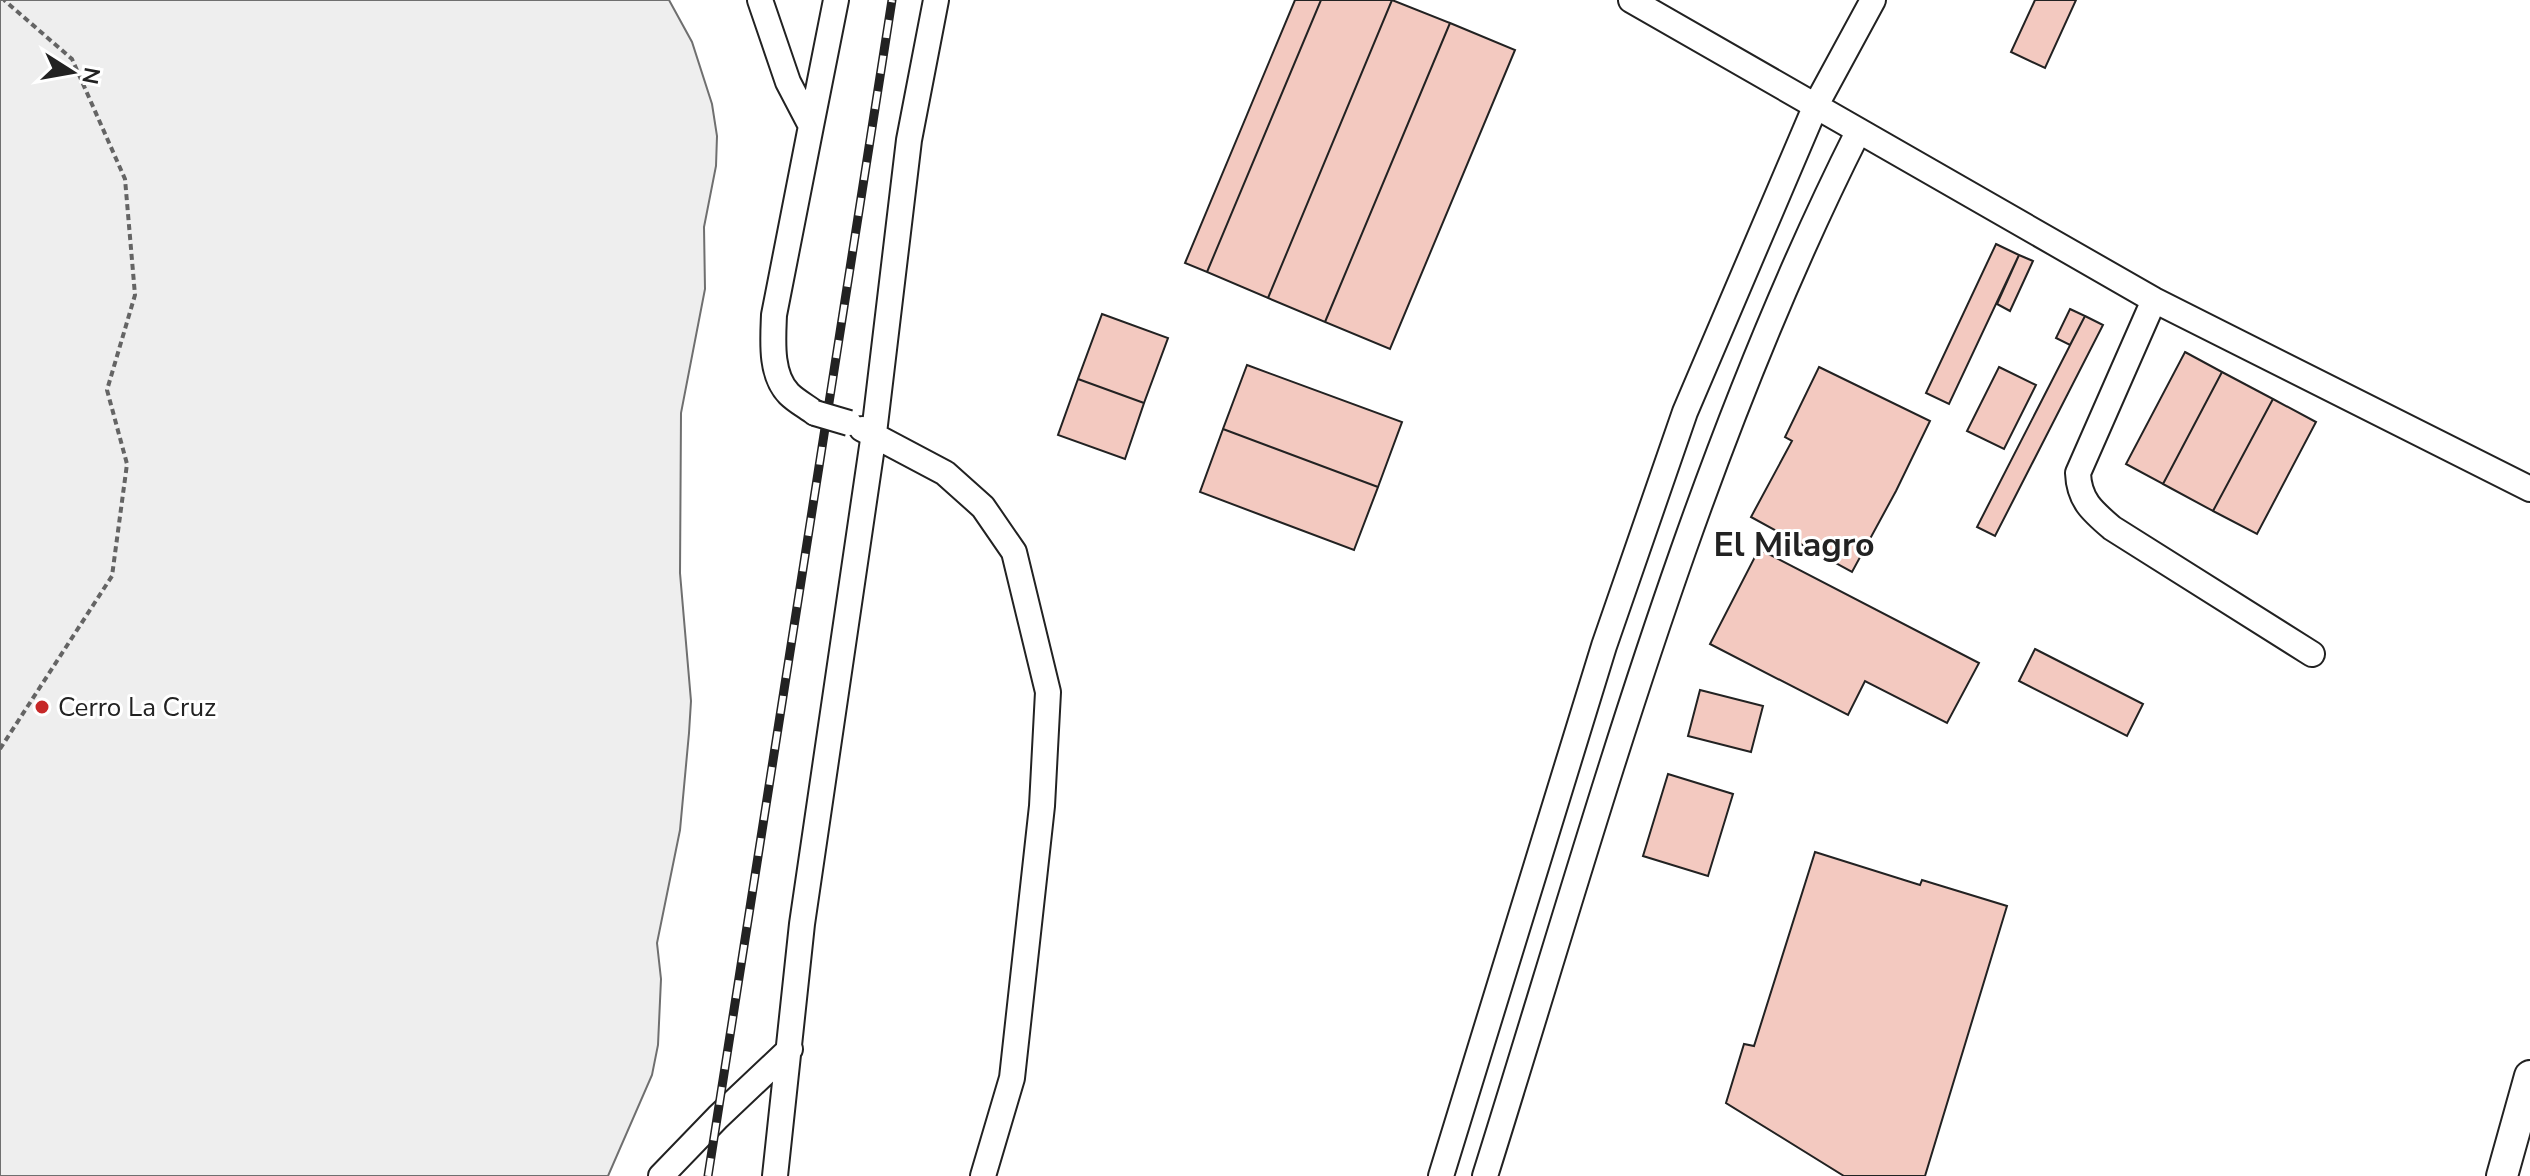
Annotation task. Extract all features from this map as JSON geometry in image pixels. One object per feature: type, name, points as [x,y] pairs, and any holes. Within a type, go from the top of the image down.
[{"type":"main road","points":[[2502,1176],[2530,1076]]},
{"type":"street","points":[[760,0],[788,82],[811,126]]},
{"type":"street","points":[[836,0],[774,315],[776,369],[788,393],[815,413],[874,433],[945,473],[983,507],[1014,552],[1048,692],[1042,806],[1012,1078],[983,1176]]},
{"type":"street","points":[[775,1176],[802,924],[874,433],[909,140],[936,0]]},
{"type":"street","points":[[1631,0],[2154,300],[2530,489]]},
{"type":"street","points":[[1441,1176],[1604,646],[1685,412],[1816,105],[1873,0]]},
{"type":"street","points":[[1485,1176],[1642,676],[1724,433],[1834,179],[1858,132]]},
{"type":"street","points":[[2154,300],[2078,473],[2083,499],[2091,511],[2112,528],[2312,654]]},
{"type":"street","points":[[1685,412],[1724,433]]},
{"type":"street","points":[[1549,826],[1590,839]]},
{"type":"street","points":[[661,1176],[790,1049]]},
{"type":"path","points":[[0,749],[112,576],[127,464],[107,390],[135,295],[125,179],[72,59],[4,0]]},
{"type":"shaded area","points":[[0,0],[669,0],[692,42],[712,104],[717,136],[716,166],[704,227],[705,289],[681,413],[680,573],[691,701],[689,733],[680,830],[657,943],[661,979],[658,1045],[652,1075],[608,1176],[0,1176]]},
{"type":"building","points":[[1295,0],[1321,0],[1207,272],[1185,263]]},
{"type":"building","points":[[1321,0],[1392,0],[1268,298],[1207,272]]},
{"type":"building","points":[[1392,0],[1450,23],[1325,322],[1268,298]]},
{"type":"building","points":[[2035,0],[2076,0],[2045,68],[2011,52]]},
{"type":"building","points":[[1450,23],[1515,50],[1390,349],[1325,322]]},
{"type":"building","points":[[1996,244],[2019,255],[1949,404],[1926,393]]},
{"type":"building","points":[[2019,255],[2033,261],[2010,311],[1997,304]]},
{"type":"building","points":[[2070,309],[2085,316],[2070,345],[2056,338]]},
{"type":"building","points":[[1102,314],[1168,338],[1144,403],[1078,379]]},
{"type":"building","points":[[2085,316],[2103,325],[1995,536],[1977,527]]},
{"type":"building","points":[[2185,352],[2222,372],[2163,484],[2126,464]]},
{"type":"building","points":[[1247,365],[1402,422],[1378,487],[1223,429]]},
{"type":"building","points":[[1819,367],[1930,421],[1852,572],[1751,517],[1792,441],[1785,437]]},
{"type":"building","points":[[1999,367],[2036,385],[2004,449],[1967,431]]},
{"type":"building","points":[[2222,372],[2273,399],[2213,511],[2163,484]]},
{"type":"building","points":[[1078,379],[1144,403],[1125,459],[1058,435]]},
{"type":"building","points":[[2273,399],[2316,422],[2257,534],[2213,511]]},
{"type":"building","points":[[1223,429],[1378,487],[1354,550],[1200,492]]},
{"type":"building","points":[[1759,549],[1979,663],[1947,723],[1865,681],[1848,715],[1710,644]]},
{"type":"building","points":[[2035,649],[2143,704],[2127,736],[2019,681]]},
{"type":"building","points":[[1700,690],[1763,706],[1751,752],[1688,736]]},
{"type":"building","points":[[1668,774],[1733,794],[1708,876],[1643,856]]},
{"type":"building","points":[[1815,852],[1920,885],[1922,880],[2007,906],[1925,1176],[1844,1176],[1726,1103],[1744,1044],[1754,1046]]},
{"type":"railway","points":[[708,1176],[892,0]]},
{"type":"place","name":"Cerro La Cruz","points":[[42,707]]},
{"type":"district","name":"El Milagro","points":[[1794,544]]}]
